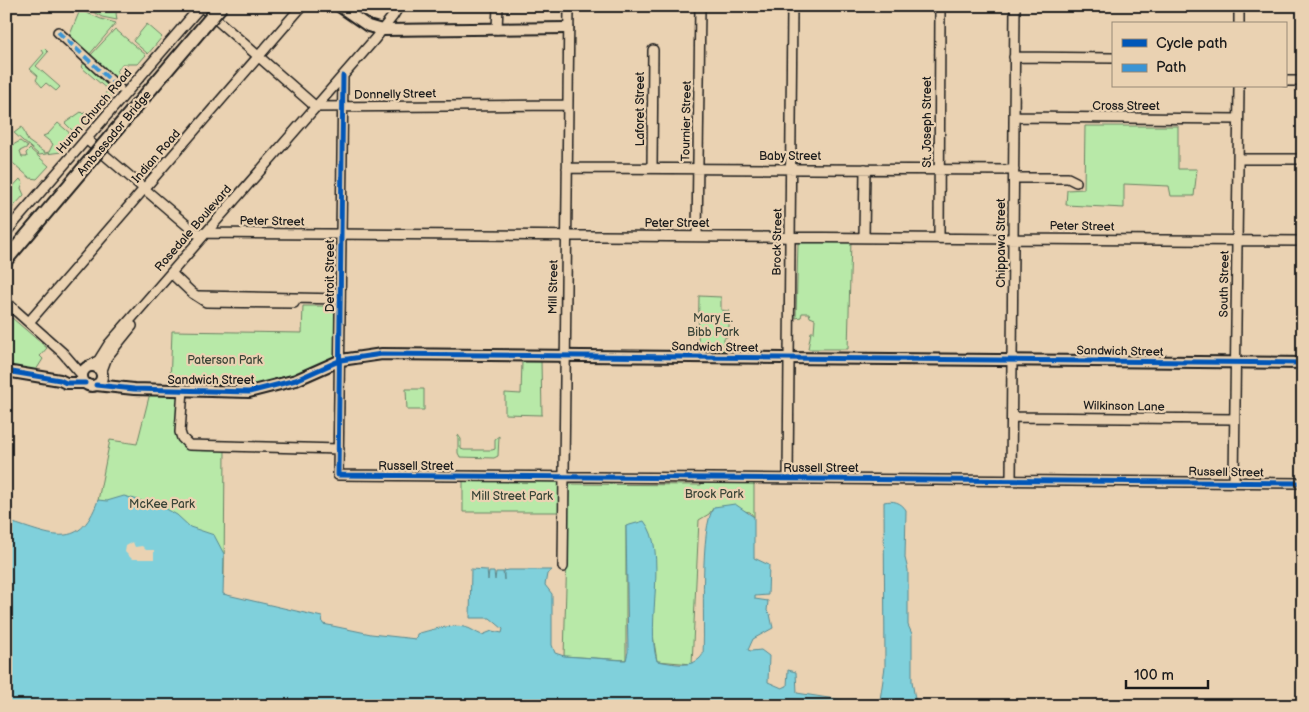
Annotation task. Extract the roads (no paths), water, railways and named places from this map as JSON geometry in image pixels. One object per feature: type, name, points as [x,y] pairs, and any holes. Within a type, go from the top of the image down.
[{"type":"highway","name":"Ambassador Bridge","points":[[6,260],[221,6]]},
{"type":"main road","points":[[339,6],[368,26],[382,30],[568,28]]},
{"type":"main road","name":"Sandwich Street","points":[[134,389],[183,389],[222,392],[262,390],[296,380],[340,360],[382,354],[1303,363]]},
{"type":"main road","points":[[6,371],[60,380],[73,379],[96,368],[112,382],[134,389]]},
{"type":"main road","points":[[86,373],[90,386],[101,380],[101,373]]},
{"type":"main road","points":[[96,384],[134,389]]},
{"type":"street","points":[[201,6],[316,107]]},
{"type":"street","name":"Huron Church Road","points":[[6,232],[201,6]]},
{"type":"street","name":"Indian Road","points":[[29,322],[302,6]]},
{"type":"street","name":"Rosedale Boulevard","points":[[101,373],[107,357],[173,275],[313,117],[316,107],[382,30],[399,6]]},
{"type":"street","name":"Rosedale Boulevard","points":[[393,16],[406,6]]},
{"type":"street","points":[[497,29],[498,6]]},
{"type":"street","name":"Mill Street","points":[[563,567],[569,6]]},
{"type":"street","name":"Tournier Street","points":[[697,236],[700,6]]},
{"type":"street","name":"Brock Street","points":[[788,478],[792,6]]},
{"type":"street","name":"St. Joseph Street","points":[[939,237],[940,6]]},
{"type":"street","name":"Chippawa Street","points":[[1011,480],[1015,6]]},
{"type":"street","points":[[1239,22],[1240,6]]},
{"type":"street","points":[[58,32],[119,88]]},
{"type":"street","name":"Laforet Street","points":[[652,168],[653,50]]},
{"type":"street","points":[[1014,57],[1112,58]]},
{"type":"street","name":"Detroit Street","points":[[338,475],[342,76]]},
{"type":"street","points":[[1286,81],[1303,81]]},
{"type":"street","name":"South Street","points":[[1234,482],[1238,88]]},
{"type":"street","name":"Donnelly Street","points":[[316,107],[567,105]]},
{"type":"street","name":"Cross Street","points":[[1014,118],[1238,119]]},
{"type":"street","name":"Peter Street","points":[[86,139],[190,230],[196,233],[1303,241]]},
{"type":"street","points":[[1238,159],[1303,159]]},
{"type":"street","name":"Baby Street","points":[[566,168],[939,170],[1068,178],[1076,182]]},
{"type":"street","points":[[864,237],[865,169]]},
{"type":"street","points":[[173,275],[206,302],[296,303],[300,300],[340,299]]},
{"type":"street","name":"Rosedale Boulevard","points":[[86,373],[109,344],[173,275]]},
{"type":"street","points":[[6,302],[86,373]]},
{"type":"street","points":[[183,389],[180,432],[185,442],[195,446],[339,449]]},
{"type":"street","name":"Wilkinson Lane","points":[[1013,418],[1234,420]]},
{"type":"street","name":"Russell Street","points":[[338,475],[1303,483]]},
{"type":"water","points":[[124,496],[163,507],[177,515],[190,527],[214,535],[224,554],[223,594],[322,617],[323,624],[371,634],[416,639],[417,634],[453,626],[467,628],[482,635],[492,631],[502,633],[503,629],[490,618],[470,618],[471,569],[487,570],[488,580],[489,572],[494,572],[495,580],[496,572],[503,572],[504,580],[504,571],[552,570],[547,574],[545,585],[552,594],[552,645],[555,653],[564,656],[622,660],[626,660],[628,652],[626,526],[644,521],[651,534],[655,550],[653,627],[657,661],[676,664],[694,662],[703,654],[704,554],[709,518],[714,507],[735,504],[754,517],[754,558],[769,565],[768,595],[755,596],[755,599],[768,601],[767,611],[770,614],[773,628],[753,639],[748,650],[761,650],[769,656],[768,682],[782,688],[787,686],[788,670],[796,672],[797,693],[879,706],[6,706],[6,521],[48,534],[71,534],[81,528],[90,517],[98,500],[107,501]]},
{"type":"water","points":[[891,501],[899,503],[906,510],[905,558],[908,570],[908,625],[912,634],[912,681],[915,699],[924,706],[879,706],[885,667],[884,502]]},
{"type":"park label","name":"Mary E. Bibb Park","points":[[713,325]]},
{"type":"park label","name":"Paterson Park","points":[[225,360]]},
{"type":"park label","name":"Brock Park","points":[[714,494]]},
{"type":"park label","name":"Mill Street Park","points":[[512,496]]},
{"type":"park label","name":"McKee Park","points":[[162,504]]}]
